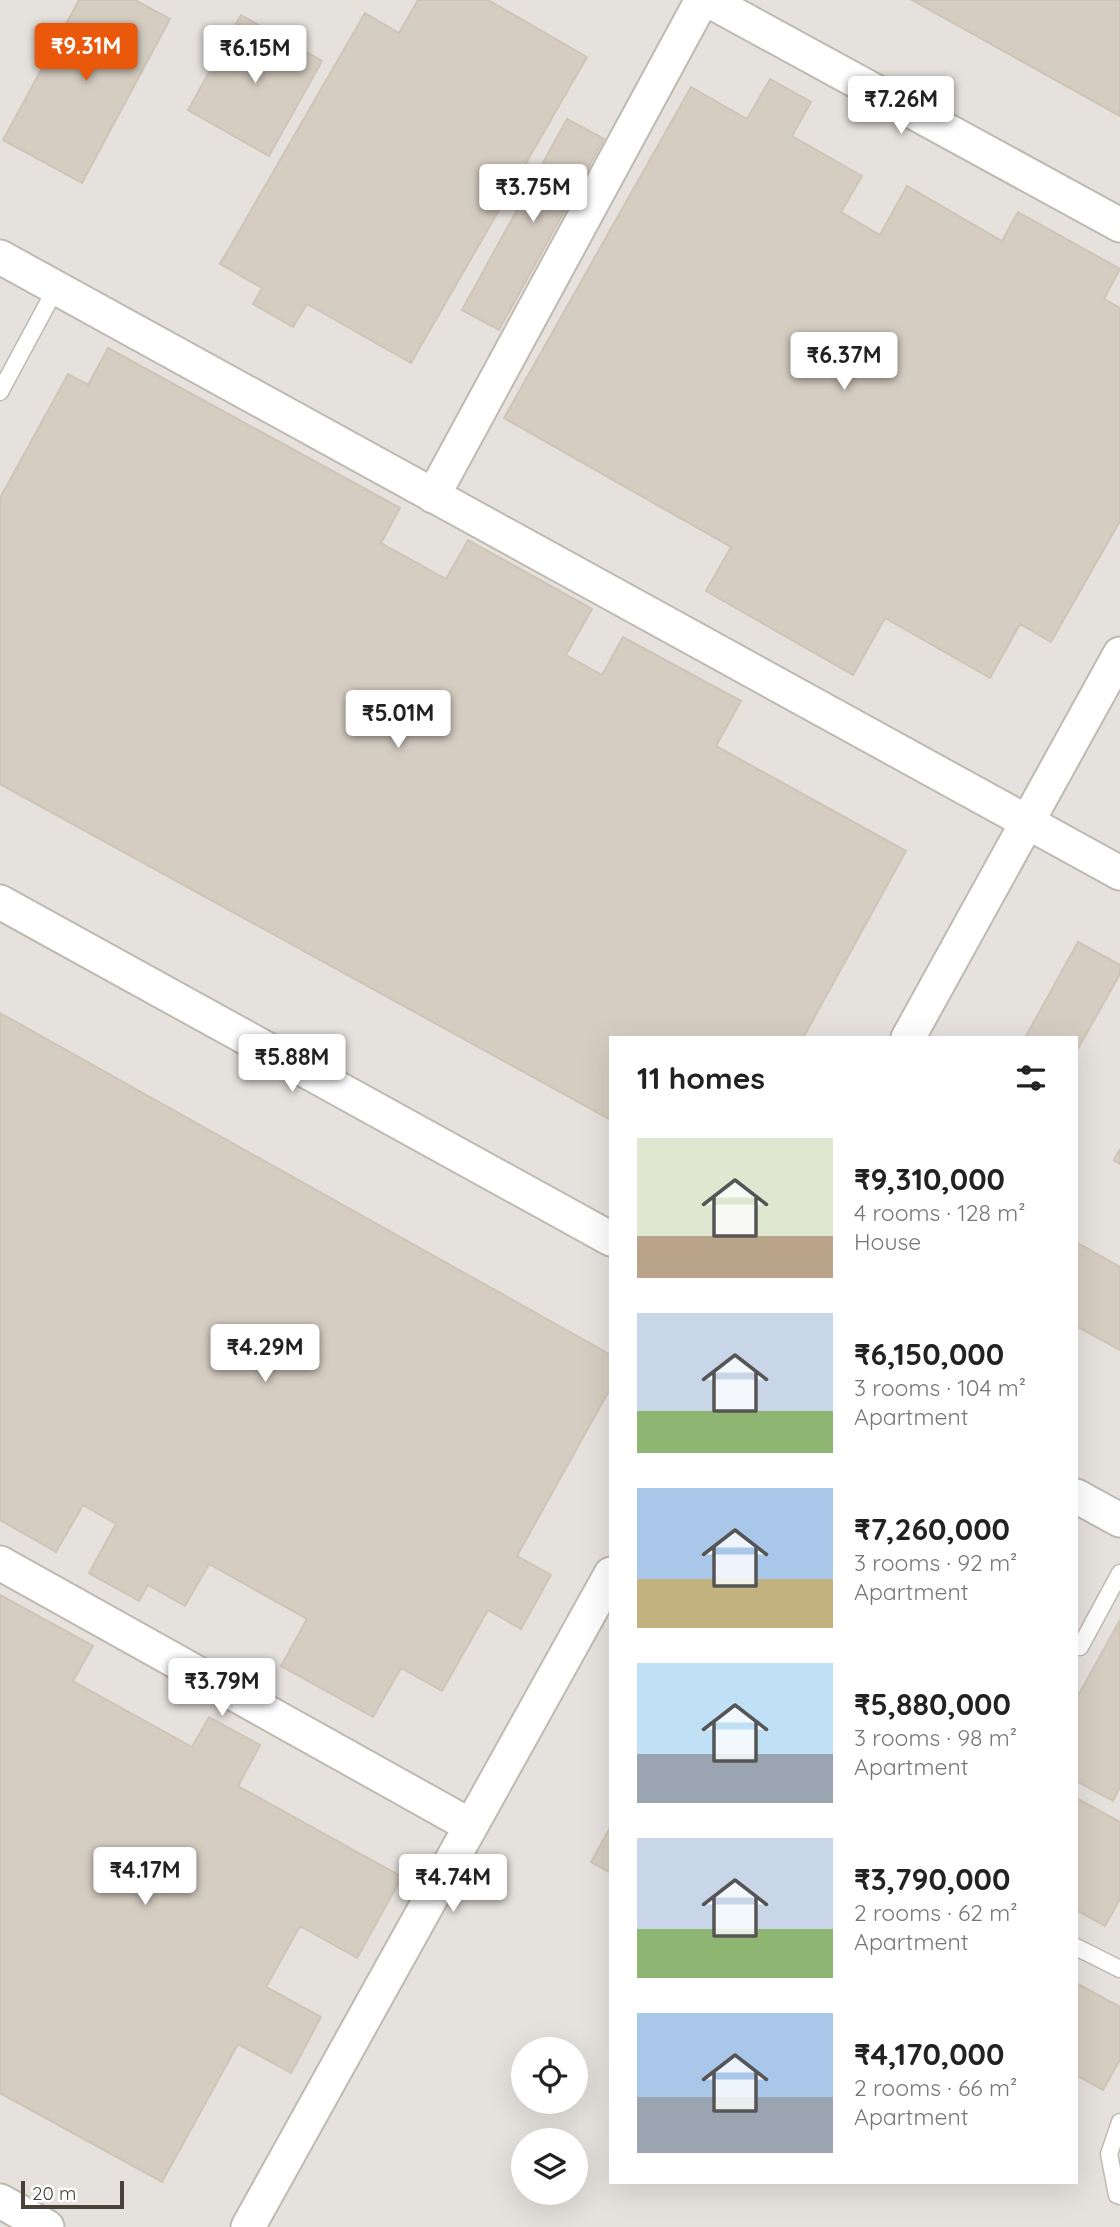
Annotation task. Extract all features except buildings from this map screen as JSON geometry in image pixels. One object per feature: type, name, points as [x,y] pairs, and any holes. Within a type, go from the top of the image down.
[{"type":"street","points":[[433,496],[702,0]]},
{"type":"street","points":[[708,0],[1120,225]]},
{"type":"street","points":[[0,257],[1120,873]]},
{"type":"street","points":[[909,1036],[1120,654]]},
{"type":"street","points":[[0,902],[609,1238]]},
{"type":"street","points":[[1078,1497],[1120,1520]]},
{"type":"street","points":[[0,1563],[471,1826]]},
{"type":"street","points":[[248,2227],[609,1578]]},
{"type":"street","points":[[0,2201],[47,2227]]},
{"type":"lane","points":[[0,392],[56,288]]},
{"type":"lane","points":[[1078,1646],[1080,1647],[1120,1573]]},
{"type":"lane","points":[[1078,1948],[1120,1969]]},
{"type":"lane","points":[[1120,2122],[1109,2154],[1117,2194],[1120,2196]]},
{"type":"shaded area","points":[[0,0],[1120,0],[1120,2227],[0,2227]]}]
